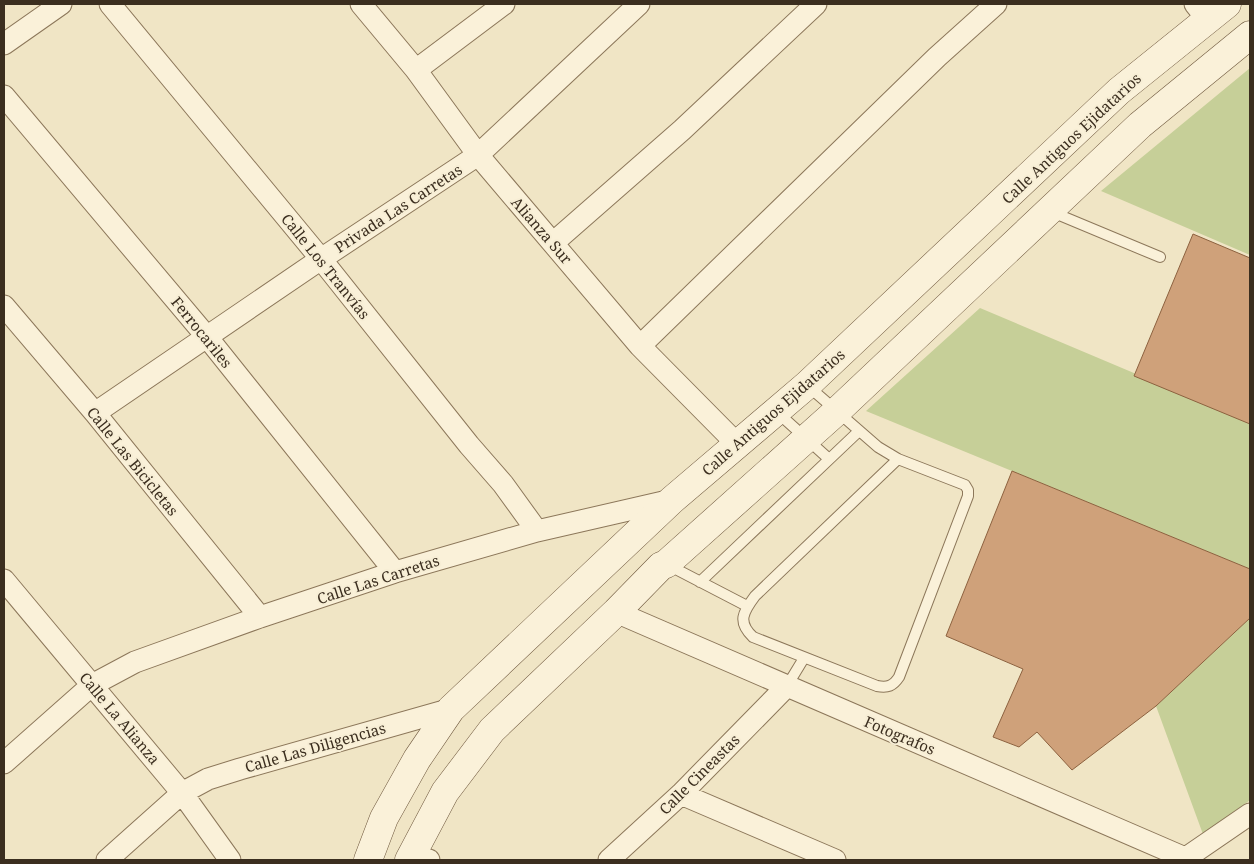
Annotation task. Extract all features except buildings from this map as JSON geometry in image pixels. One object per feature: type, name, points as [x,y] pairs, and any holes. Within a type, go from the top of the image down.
[{"type":"street","points":[[4,44],[62,4]]},
{"type":"street","name":"Calle Los Tranvías","points":[[110,4],[321,259],[469,445],[503,484],[537,531]]},
{"type":"street","name":"Alianza Sur","points":[[361,4],[416,70],[478,155],[640,346],[737,444]]},
{"type":"street","points":[[416,70],[504,4]]},
{"type":"street","name":"Privada Las Carretas","points":[[95,413],[478,155],[639,4]]},
{"type":"street","points":[[553,243],[682,130],[816,4]]},
{"type":"street","points":[[640,346],[937,57],[996,4]]},
{"type":"street","name":"Calle Antiguos Ejidatarios","points":[[368,860],[384,818],[417,759],[451,709],[672,500],[806,385],[1119,91],[1210,9]]},
{"type":"street","points":[[417,858],[445,792],[492,730],[616,612],[661,566],[666,564],[836,412],[1140,125],[1250,35]]},
{"type":"street","name":"Ferrocariles","points":[[4,96],[207,337],[395,572]]},
{"type":"street","name":"Calle Las Bicicletas","points":[[4,306],[95,413],[260,617]]},
{"type":"street","name":"Calle Las Carretas","points":[[4,763],[92,685],[135,662],[260,617],[395,572],[537,531],[672,500]]},
{"type":"street","name":"Calle La Alianza","points":[[4,580],[182,793],[230,860]]},
{"type":"street","name":"Fotografos","points":[[616,612],[1184,859]]},
{"type":"street","name":"Calle Cineastas","points":[[609,860],[681,794],[787,686]]},
{"type":"street","name":"Calle Las Diligencias","points":[[107,860],[182,793],[208,779],[451,709]]},
{"type":"street","points":[[681,794],[835,860]]},
{"type":"street","points":[[1184,859],[1250,814]]},
{"type":"lane","points":[[1048,211],[1160,257]]},
{"type":"lane","points":[[806,385],[878,447],[898,459],[959,481],[966,485],[968,496],[899,677],[894,684],[886,688],[878,686],[753,638],[746,630],[742,619],[747,606],[765,585],[898,459]]},
{"type":"lane","points":[[776,411],[829,459]]},
{"type":"lane","points":[[700,582],[859,431]]},
{"type":"lane","points":[[666,564],[747,606]]},
{"type":"lane","points":[[787,686],[804,658]]},
{"type":"green space","points":[[1250,68],[1250,255],[1101,191]]},
{"type":"green space","points":[[980,308],[1250,422],[1250,569],[866,411]]},
{"type":"green space","points":[[1250,618],[1250,800],[1204,837],[1156,706]]}]
